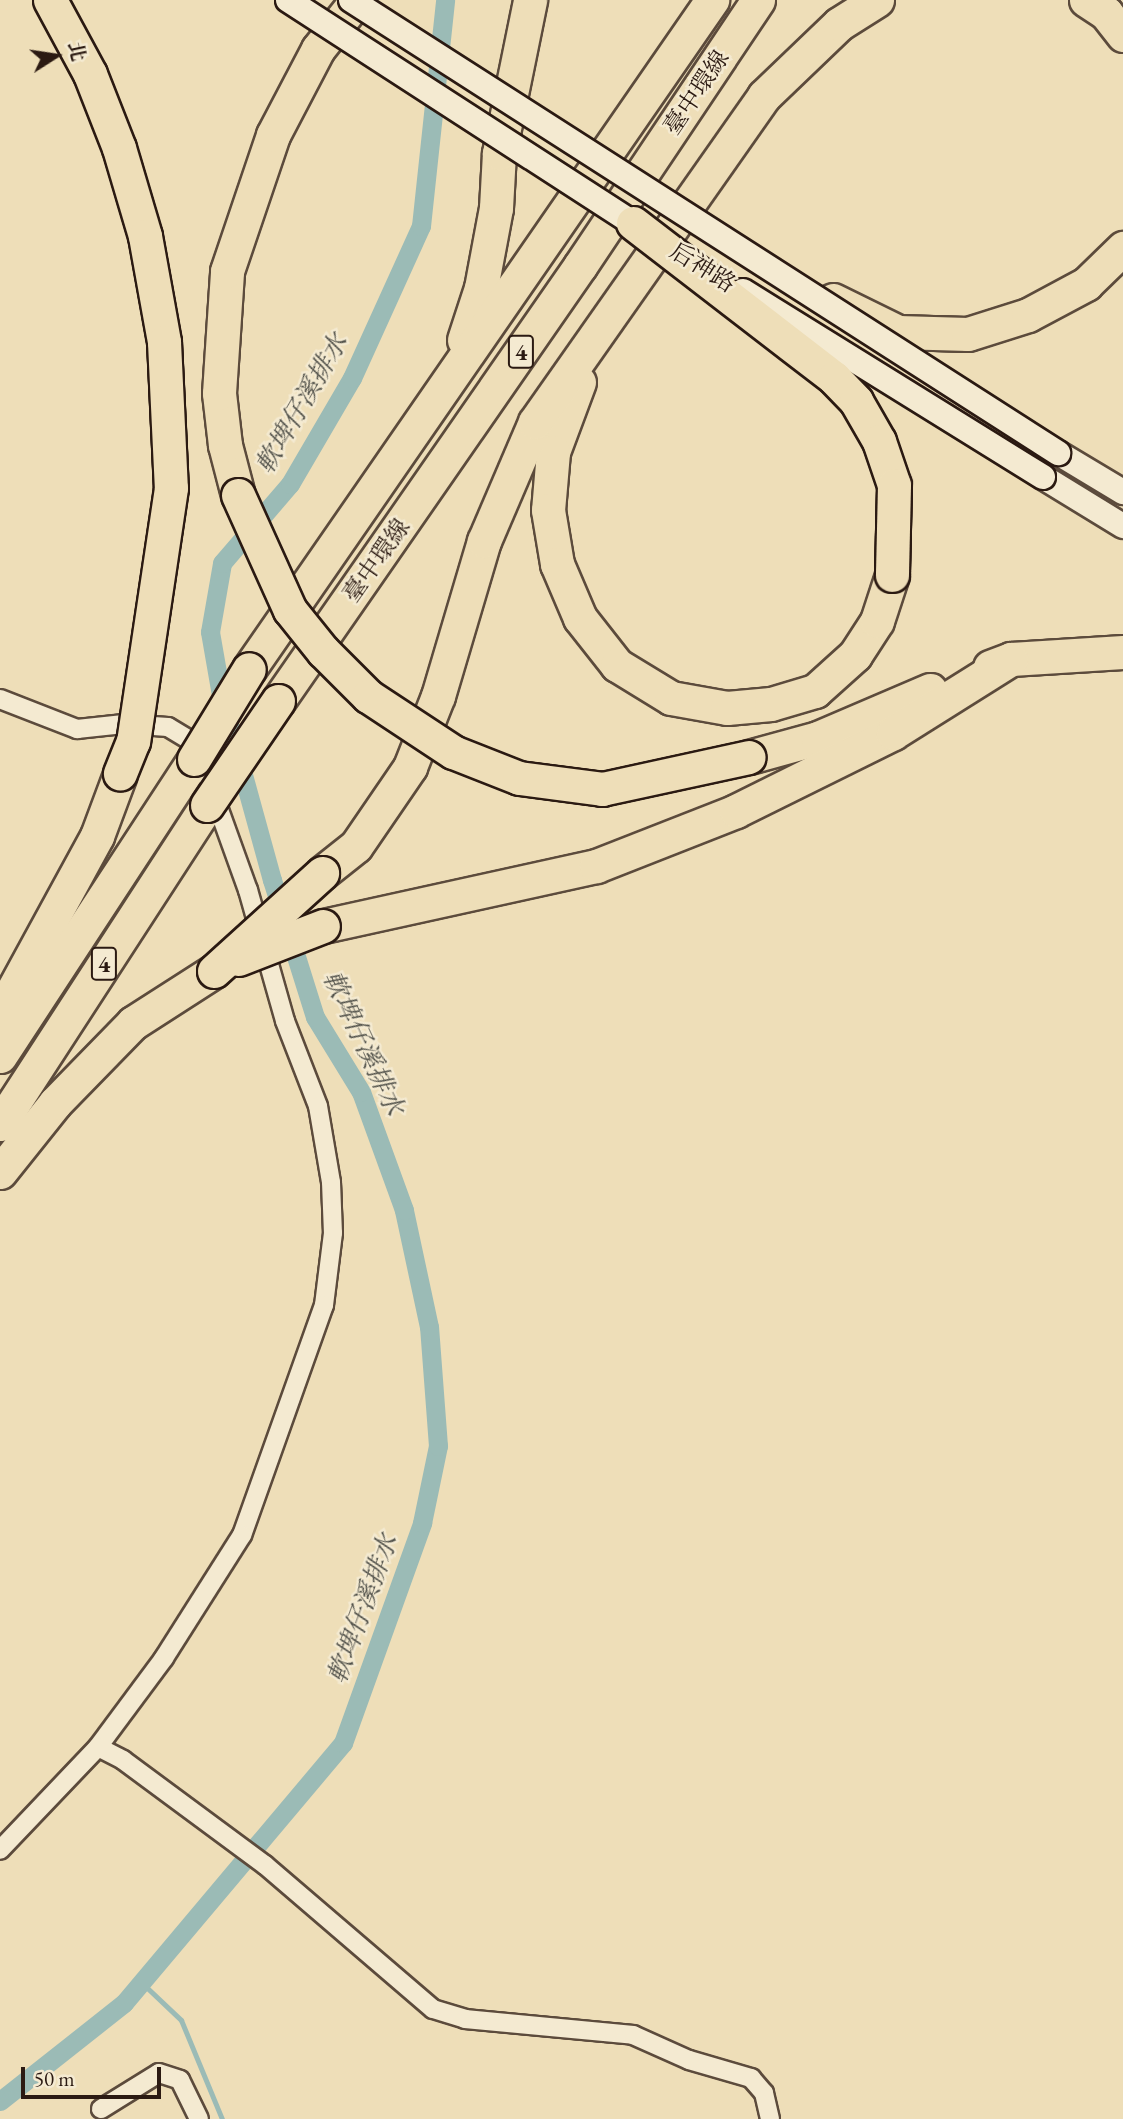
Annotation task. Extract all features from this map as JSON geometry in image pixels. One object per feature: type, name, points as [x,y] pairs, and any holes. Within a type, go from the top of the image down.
[{"type":"highway","points":[[0,1014],[97,836],[133,741],[171,488],[164,342],[145,236],[119,148],[90,74],[50,0]]},
{"type":"highway","points":[[357,0],[318,49],[274,135],[248,198],[227,271],[219,393],[225,445],[238,495],[290,610],[323,651],[368,696],[453,752],[519,778],[602,789],[749,757],[818,738],[1010,659],[1123,652]]},
{"type":"highway","points":[[446,382],[481,288],[496,208],[499,153],[530,0]]},
{"type":"highway","name":"臺中環線","points":[[0,1056],[250,669],[712,0]]},
{"type":"highway","name":"臺中環線","points":[[0,1124],[207,805],[580,266],[758,0]]},
{"type":"highway","points":[[0,1172],[55,1103],[133,1023],[214,971],[322,873],[356,846],[410,767],[438,696],[463,605],[508,478],[535,422],[764,96],[841,0]]},
{"type":"highway","points":[[764,96],[839,24],[877,0]]},
{"type":"highway","points":[[1086,0],[1106,13],[1123,35]]},
{"type":"highway","points":[[607,318],[553,452],[548,510],[557,564],[580,618],[617,665],[671,698],[727,708],[771,704],[816,691],[855,655],[877,621],[892,575],[894,485],[879,441],[856,401],[834,378],[634,223]]},
{"type":"highway","points":[[770,268],[898,332],[968,334],[1028,315],[1086,284],[1123,248]]},
{"type":"highway","points":[[214,971],[323,926],[596,866],[698,826],[893,733],[1010,659]]},
{"type":"street","name":"后神路","points":[[288,0],[634,223],[1123,526]]},
{"type":"street","name":"后神路","points":[[351,0],[1123,492]]},
{"type":"street","points":[[0,699],[77,729],[124,724],[168,727],[195,743],[248,890],[285,1021],[318,1106],[331,1182],[332,1233],[324,1305],[242,1535],[164,1658],[98,1747],[0,1850]]},
{"type":"street","points":[[98,1747],[222,1832],[265,1865],[433,2009],[474,2021],[633,2035],[689,2060],[751,2078],[764,2093],[770,2119]]},
{"type":"street","points":[[101,2109],[159,2073],[180,2080],[199,2119]]},
{"type":"waterway","name":"軟埤仔溪排水","points":[[0,2101],[124,2003],[343,1743],[422,1523],[438,1446],[429,1327],[404,1210],[361,1092],[315,1017],[272,880],[221,695],[210,632],[222,563],[290,484],[352,378],[421,226],[445,0]]},
{"type":"waterway","points":[[142,1983],[181,2020],[222,2119]]}]
